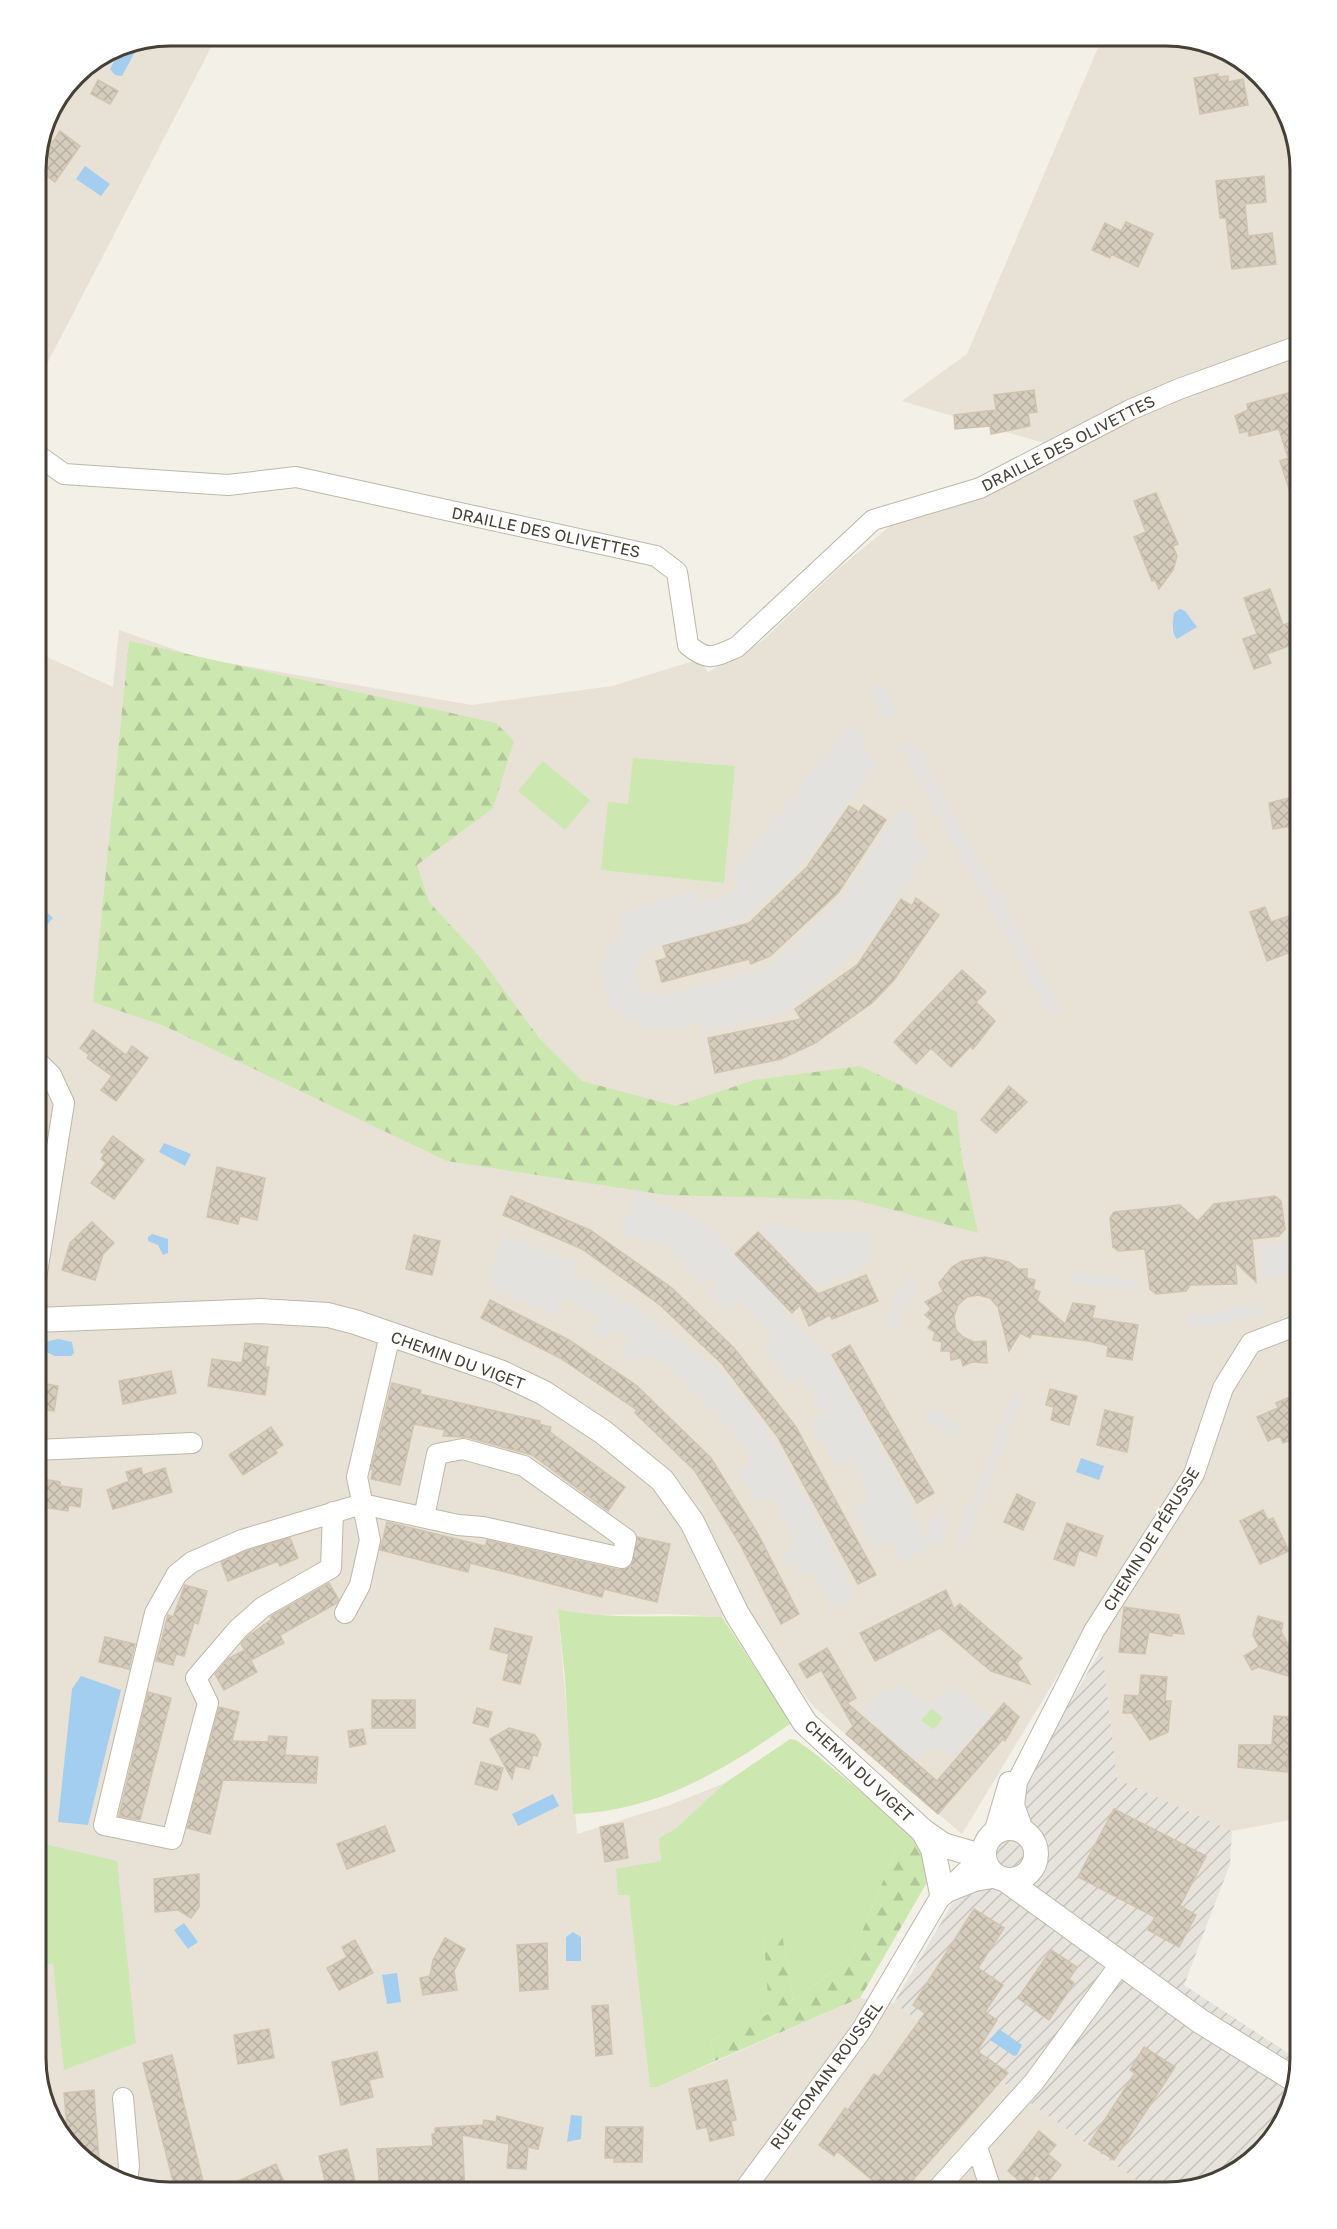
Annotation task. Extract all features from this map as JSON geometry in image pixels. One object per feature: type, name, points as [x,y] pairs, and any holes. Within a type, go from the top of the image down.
[{"type":"street","name":"DRAILLE DES OLIVETTES","points":[[47,462],[64,474],[228,485],[296,477],[656,556],[677,572],[688,645],[699,655],[711,658],[736,647],[873,520],[980,488],[1130,410],[1179,389],[1291,349]]},
{"type":"street","points":[[46,1214],[64,1103],[47,1071]]},
{"type":"street","name":"CHEMIN DU VIGET","points":[[46,1320],[298,1311],[355,1322],[500,1372],[543,1393],[603,1432],[662,1480],[692,1522],[737,1614],[805,1723],[923,1831]]},
{"type":"street","name":"CHEMIN DE PÉRUSSE","points":[[1023,1830],[1014,1804],[1017,1782],[1094,1631],[1194,1474],[1223,1388],[1251,1343],[1291,1328]]},
{"type":"street","points":[[345,1613],[360,1585],[370,1540],[357,1477],[390,1335]]},
{"type":"street","points":[[46,1450],[192,1443]]},
{"type":"street","points":[[333,1512],[331,1568],[263,1607],[238,1629],[196,1678],[208,1703],[172,1839],[104,1825],[155,1613],[177,1574],[192,1562],[242,1540],[333,1512],[362,1504],[458,1525],[483,1527],[622,1558],[626,1539],[524,1466],[463,1449],[437,1454],[424,1517]]},
{"type":"street","name":"CHEMIN DE PÉRUSSE","points":[[992,1858],[1009,1782],[1050,1716]]},
{"type":"street","points":[[992,1858],[1011,1827],[1023,1830],[1034,1842],[1036,1850],[1033,1866],[1050,1911]]},
{"type":"street","points":[[923,1831],[944,1845],[992,1858],[1022,1878],[1033,1866]]},
{"type":"street","points":[[923,1831],[933,1849],[942,1894]]},
{"type":"street","points":[[992,1858],[1050,1911],[1200,2021],[1289,2075]]},
{"type":"street","name":"RUE ROMAIN ROUSSEL","points":[[750,2182],[861,2031],[942,1894],[970,1868],[992,1858]]},
{"type":"street","points":[[944,2182],[1034,2082],[1121,1963]]},
{"type":"street","points":[[123,2098],[128,2175]]},
{"type":"street","points":[[977,2147],[988,2182]]},
{"type":"shaded area","points":[[211,47],[47,364],[47,163],[51,139],[59,116],[72,95],[89,77],[116,59],[147,49]]},
{"type":"shaded area","points":[[1098,47],[1174,47],[1206,53],[1235,67],[1260,89],[1281,123],[1291,171],[1291,1820],[1232,1831],[1117,1779],[1102,1648],[1059,1673],[962,1834],[814,1707],[776,1659],[741,1598],[722,1617],[668,1614],[584,1615],[558,1609],[577,1834],[670,1805],[725,1783],[675,1829],[659,1838],[661,1861],[618,1895],[629,1895],[658,2087],[860,1998],[894,2003],[1139,2182],[163,2182],[131,2176],[116,2170],[89,2152],[67,2127],[53,2098],[46,2058],[47,657],[113,687],[119,630],[199,658],[472,705],[612,686],[697,660],[700,660],[708,672],[762,641],[838,569],[900,518],[1067,450],[902,401],[967,354]]},
{"type":"shaded area","points":[[880,682],[898,712],[884,720],[867,689]]},
{"type":"shaded area","points":[[849,724],[860,733],[867,755],[878,763],[797,871],[743,921],[648,950],[635,966],[634,974],[636,984],[644,993],[666,996],[764,968],[813,926],[847,891],[900,809],[913,817],[918,842],[930,850],[878,931],[787,1012],[702,1034],[699,1022],[669,1029],[649,1028],[635,1025],[622,1016],[612,1006],[601,978],[601,965],[607,950],[624,929],[617,917],[635,908],[696,890],[700,903],[723,897],[733,891],[741,884],[731,875]]},
{"type":"shaded area","points":[[913,740],[1063,1009],[1050,1016],[900,747]]},
{"type":"shaded area","points":[[636,1192],[683,1213],[709,1228],[787,1309],[783,1313],[830,1356],[870,1427],[931,1547],[903,1562],[892,1540],[873,1549],[852,1507],[870,1498],[850,1458],[836,1465],[824,1442],[821,1443],[810,1423],[825,1413],[800,1375],[790,1382],[762,1347],[773,1337],[738,1299],[726,1311],[707,1292],[718,1281],[714,1276],[702,1286],[670,1249],[621,1232]]},
{"type":"shaded area","points":[[772,1224],[802,1231],[875,1233],[869,1265],[814,1287],[757,1226]]},
{"type":"shaded area","points":[[503,1235],[575,1263],[573,1273],[608,1291],[648,1317],[717,1367],[763,1424],[811,1507],[855,1597],[832,1609],[812,1569],[798,1576],[792,1565],[788,1567],[782,1555],[798,1546],[771,1495],[757,1502],[739,1472],[752,1463],[737,1438],[666,1365],[650,1353],[636,1362],[620,1350],[632,1341],[617,1328],[604,1337],[592,1328],[602,1319],[568,1298],[563,1297],[555,1315],[486,1286]]},
{"type":"shaded area","points":[[1291,1242],[1291,1276],[1263,1279],[1260,1245]]},
{"type":"shaded area","points":[[1072,1272],[1141,1281],[1140,1291],[1071,1282]]},
{"type":"shaded area","points":[[912,1275],[917,1292],[905,1306],[897,1331],[886,1324],[886,1316],[898,1288]]},
{"type":"shaded area","points":[[1261,1301],[1264,1313],[1214,1325],[1187,1326],[1188,1314],[1213,1313]]},
{"type":"shaded area","points":[[1014,1392],[1024,1396],[965,1547],[955,1543]]},
{"type":"shaded area","points":[[939,1409],[963,1429],[945,1437],[922,1417]]},
{"type":"shaded area","points":[[939,1504],[949,1522],[938,1549],[927,1535]]},
{"type":"shaded area","points":[[1102,1648],[1117,1779],[1232,1831],[1230,1864],[1184,1985],[1291,2055],[1286,2090],[1270,2127],[1248,2152],[1221,2170],[1190,2180],[1139,2182],[894,2003]]},
{"type":"shaded area","points":[[900,1683],[931,1707],[953,1683],[990,1717],[953,1759],[938,1746],[934,1750],[929,1746],[917,1761],[863,1714],[880,1691],[890,1694]],"holes":[[[932,1708],[943,1718],[933,1730],[921,1720]]]},
{"type":"green space","points":[[129,641],[496,723],[514,741],[493,808],[417,865],[429,902],[479,956],[539,1038],[582,1081],[676,1106],[754,1080],[860,1066],[957,1112],[961,1154],[978,1233],[856,1200],[666,1195],[447,1161],[162,1025],[93,1002]]},
{"type":"green space","points":[[633,758],[735,766],[724,883],[601,870],[608,802],[628,804]]},
{"type":"green space","points":[[543,761],[590,800],[565,830],[518,791]]},
{"type":"green space","points":[[558,1609],[598,1615],[722,1617],[791,1723],[741,1757],[689,1785],[633,1805],[573,1814],[565,1679]]},
{"type":"green space","points":[[931,1708],[944,1718],[934,1730],[921,1720]]},
{"type":"green space","points":[[790,1739],[796,1740],[813,1752],[914,1836],[895,1852],[852,1956],[794,2001],[781,1930],[770,1931],[764,1940],[770,2014],[710,2041],[715,2061],[658,2087],[650,2087],[629,1895],[618,1895],[616,1869],[661,1861],[659,1838],[675,1829],[725,1783]]},
{"type":"green space","points":[[914,1836],[933,1872],[860,1998],[715,2061],[710,2041],[769,2014],[764,1940],[770,1931],[781,1929],[794,2001],[852,1956],[895,1852]]},
{"type":"green space","points":[[46,1844],[117,1861],[136,2043],[64,2070],[53,1964],[46,1964]]},
{"type":"water","points":[[135,52],[122,76],[115,75],[110,69],[115,60]]},
{"type":"water","points":[[85,166],[110,184],[101,196],[76,179]]},
{"type":"water","points":[[1180,609],[1185,611],[1197,627],[1177,639],[1173,630],[1173,620],[1174,613]]},
{"type":"water","points":[[47,912],[53,918],[47,926]]},
{"type":"water","points":[[164,1143],[191,1154],[185,1166],[159,1152]]},
{"type":"water","points":[[152,1234],[168,1239],[168,1253],[163,1255],[158,1245],[148,1241],[148,1237]]},
{"type":"water","points":[[58,1339],[72,1342],[74,1353],[71,1356],[55,1356],[46,1352],[46,1342]]},
{"type":"water","points":[[1081,1458],[1104,1466],[1099,1480],[1076,1472]]},
{"type":"water","points":[[81,1676],[121,1690],[88,1825],[58,1822],[72,1689]]},
{"type":"water","points":[[553,1794],[559,1806],[518,1826],[512,1814]]},
{"type":"water","points":[[184,1923],[198,1942],[188,1949],[174,1930]]},
{"type":"water","points":[[573,1932],[581,1937],[581,1961],[566,1961],[566,1937]]},
{"type":"water","points":[[397,1973],[401,2002],[387,2004],[382,1975]]},
{"type":"water","points":[[999,2029],[1022,2045],[1017,2055],[1014,2056],[990,2040]]},
{"type":"water","points":[[571,2115],[582,2116],[581,2139],[567,2142]]},
{"type":"building","points":[[1218,74],[1218,77],[1228,76],[1228,82],[1243,79],[1248,105],[1200,114],[1194,78]]},
{"type":"building","points":[[98,80],[118,91],[110,104],[91,94]]},
{"type":"building","points":[[60,131],[80,146],[55,182],[47,176],[51,140],[53,142]]},
{"type":"building","points":[[1264,176],[1266,202],[1245,204],[1248,236],[1272,233],[1276,264],[1232,269],[1226,218],[1220,218],[1216,181]]},
{"type":"building","points":[[1126,222],[1153,234],[1138,267],[1111,254],[1110,258],[1092,250],[1105,223],[1121,231]]},
{"type":"building","points":[[1034,390],[1037,412],[1028,413],[1030,426],[991,434],[990,426],[955,429],[954,415],[996,410],[994,395]]},
{"type":"building","points":[[1291,392],[1291,495],[1280,461],[1288,458],[1279,429],[1249,436],[1248,431],[1240,433],[1235,416],[1248,410],[1247,404]]},
{"type":"building","points":[[1156,493],[1178,544],[1173,546],[1177,556],[1173,570],[1159,589],[1155,580],[1152,581],[1134,537],[1146,532],[1134,501]]},
{"type":"building","points":[[1270,589],[1283,625],[1291,622],[1291,645],[1267,654],[1271,663],[1254,669],[1243,639],[1257,634],[1244,598]]},
{"type":"building","points":[[1291,798],[1291,826],[1273,829],[1269,803]]},
{"type":"building","points":[[864,805],[886,820],[838,893],[770,956],[751,964],[749,959],[662,982],[656,961],[667,958],[663,946],[749,923],[807,867],[849,806],[859,812]]},
{"type":"building","points":[[916,898],[939,915],[894,980],[872,1003],[815,1043],[781,1059],[715,1073],[708,1038],[801,1019],[795,1009],[858,964],[901,899],[912,906]]},
{"type":"building","points":[[1265,907],[1271,922],[1291,915],[1291,952],[1267,961],[1250,912]]},
{"type":"building","points":[[962,970],[986,992],[976,1002],[995,1021],[973,1049],[970,1047],[951,1067],[931,1048],[916,1064],[894,1042]]},
{"type":"building","points":[[93,1030],[126,1055],[132,1046],[148,1058],[116,1101],[101,1090],[112,1076],[87,1058],[89,1055],[80,1048]]},
{"type":"building","points":[[1009,1086],[1027,1102],[996,1133],[981,1120]]},
{"type":"building","points":[[113,1136],[144,1160],[114,1199],[91,1183],[106,1163],[101,1159],[104,1154],[101,1152]]},
{"type":"building","points":[[217,1167],[265,1178],[257,1220],[240,1216],[238,1224],[207,1217]]},
{"type":"building","points":[[511,1196],[590,1230],[672,1288],[734,1348],[796,1427],[876,1575],[858,1584],[777,1436],[722,1364],[660,1305],[582,1249],[503,1215]]},
{"type":"building","points":[[1275,1196],[1281,1201],[1285,1229],[1279,1236],[1252,1239],[1256,1282],[1235,1262],[1237,1284],[1190,1285],[1186,1291],[1156,1294],[1150,1289],[1145,1249],[1119,1251],[1113,1247],[1110,1218],[1114,1212],[1180,1205],[1198,1221],[1214,1204]]},
{"type":"building","points":[[92,1222],[114,1243],[103,1254],[95,1280],[62,1270],[70,1243]]},
{"type":"building","points":[[758,1232],[818,1294],[866,1275],[878,1301],[832,1319],[830,1315],[809,1326],[800,1305],[792,1313],[735,1254]]},
{"type":"building","points":[[414,1235],[440,1241],[432,1275],[406,1269]]},
{"type":"building","points":[[985,1257],[1009,1262],[1018,1269],[1027,1269],[1027,1278],[1035,1280],[1033,1289],[1040,1292],[1037,1300],[1065,1324],[1073,1303],[1095,1306],[1092,1318],[1138,1325],[1132,1360],[1107,1356],[1108,1346],[1089,1341],[1032,1334],[1030,1338],[1020,1333],[1009,1351],[998,1307],[990,1298],[978,1295],[967,1297],[958,1305],[954,1316],[956,1330],[963,1337],[974,1342],[986,1341],[987,1363],[972,1362],[963,1366],[961,1358],[951,1360],[950,1351],[941,1351],[942,1342],[933,1340],[935,1332],[928,1328],[932,1321],[925,1315],[931,1309],[925,1302],[943,1292],[939,1283],[952,1267],[962,1261]]},
{"type":"building","points":[[490,1300],[569,1340],[636,1385],[711,1458],[758,1534],[799,1614],[781,1624],[740,1544],[695,1471],[635,1413],[637,1410],[560,1358],[481,1318]]},
{"type":"building","points":[[245,1343],[268,1347],[265,1367],[269,1367],[265,1395],[208,1386],[212,1359],[242,1363]]},
{"type":"building","points":[[850,1345],[934,1493],[917,1503],[832,1355]]},
{"type":"building","points":[[171,1371],[176,1393],[123,1404],[119,1381]]},
{"type":"building","points":[[392,1383],[421,1390],[420,1394],[540,1421],[539,1424],[551,1427],[550,1432],[625,1487],[608,1511],[532,1455],[466,1437],[443,1436],[445,1430],[414,1424],[400,1485],[371,1479],[373,1470],[371,1469]]},
{"type":"building","points":[[46,1384],[58,1386],[54,1411],[46,1410]]},
{"type":"building","points":[[1050,1389],[1077,1396],[1069,1425],[1051,1420],[1054,1407],[1046,1405]]},
{"type":"building","points":[[1291,1396],[1291,1440],[1283,1443],[1280,1436],[1268,1441],[1257,1417],[1278,1408],[1276,1403]]},
{"type":"building","points":[[1105,1410],[1133,1417],[1127,1452],[1097,1445]]},
{"type":"building","points":[[271,1427],[283,1445],[275,1450],[277,1453],[243,1475],[229,1455]]},
{"type":"building","points":[[141,1468],[143,1475],[165,1468],[172,1492],[113,1509],[107,1490],[129,1481],[126,1472]]},
{"type":"building","points":[[46,1480],[60,1482],[60,1486],[82,1489],[80,1507],[69,1505],[68,1511],[46,1508]]},
{"type":"building","points":[[1017,1494],[1035,1503],[1023,1530],[1004,1522]]},
{"type":"building","points":[[1263,1510],[1268,1520],[1273,1518],[1289,1551],[1260,1564],[1240,1521]]},
{"type":"building","points":[[387,1522],[485,1546],[487,1540],[620,1570],[631,1566],[637,1537],[670,1544],[657,1602],[604,1589],[602,1597],[470,1563],[468,1572],[380,1550]]},
{"type":"building","points":[[1067,1523],[1103,1536],[1096,1556],[1079,1550],[1074,1566],[1054,1559]]},
{"type":"building","points":[[290,1538],[298,1558],[280,1566],[278,1561],[228,1581],[221,1562],[246,1551]]},
{"type":"building","points":[[329,1583],[339,1600],[337,1603],[280,1635],[284,1643],[251,1660],[241,1644],[247,1637],[272,1619],[270,1617]]},
{"type":"building","points":[[185,1585],[207,1591],[198,1624],[194,1622],[184,1656],[176,1654],[173,1665],[156,1661],[168,1615],[173,1617]]},
{"type":"building","points":[[946,1590],[954,1609],[960,1604],[1022,1658],[1017,1663],[1030,1684],[991,1671],[940,1628],[875,1661],[860,1633]]},
{"type":"building","points":[[1124,1607],[1179,1615],[1184,1634],[1172,1633],[1172,1636],[1149,1632],[1145,1654],[1119,1652]]},
{"type":"building","points":[[1258,1616],[1283,1623],[1281,1632],[1291,1649],[1291,1677],[1258,1667],[1252,1670],[1244,1656],[1259,1647],[1253,1635]]},
{"type":"building","points":[[495,1628],[532,1637],[520,1684],[503,1680],[509,1654],[490,1649]]},
{"type":"building","points":[[105,1637],[135,1644],[129,1669],[99,1662]]},
{"type":"building","points":[[827,1648],[856,1698],[847,1703],[937,1781],[1004,1703],[1019,1717],[1005,1741],[1003,1739],[938,1814],[846,1734],[853,1726],[821,1670],[807,1678],[799,1664]]},
{"type":"building","points":[[245,1650],[257,1672],[224,1690],[215,1674],[229,1658]]},
{"type":"building","points":[[1141,1675],[1167,1677],[1165,1701],[1171,1701],[1168,1732],[1150,1740],[1132,1713],[1123,1713],[1125,1695],[1139,1696]]},
{"type":"building","points":[[148,1692],[171,1698],[140,1820],[119,1816]]},
{"type":"building","points":[[372,1700],[415,1700],[415,1728],[372,1728]]},
{"type":"building","points":[[219,1707],[239,1712],[232,1741],[268,1742],[269,1736],[287,1737],[285,1755],[318,1757],[316,1783],[223,1780],[210,1834],[187,1828]]},
{"type":"building","points":[[477,1708],[492,1712],[488,1727],[473,1723]]},
{"type":"building","points":[[1274,1716],[1291,1717],[1287,1772],[1238,1767],[1239,1745],[1272,1745]]},
{"type":"building","points":[[509,1728],[535,1735],[541,1744],[537,1756],[533,1755],[529,1769],[515,1766],[512,1779],[490,1739]]},
{"type":"building","points":[[363,1729],[366,1744],[350,1747],[348,1731]]},
{"type":"building","points":[[481,1762],[503,1768],[497,1790],[475,1784]]},
{"type":"building","points":[[1114,1809],[1206,1856],[1180,1906],[1196,1915],[1179,1947],[1148,1930],[1155,1917],[1078,1877]]},
{"type":"building","points":[[623,1823],[628,1858],[605,1862],[600,1827]]},
{"type":"building","points":[[385,1826],[395,1851],[347,1869],[337,1844]]},
{"type":"building","points":[[199,1874],[199,1907],[191,1918],[178,1910],[155,1912],[154,1879]]},
{"type":"building","points":[[974,1909],[1004,1928],[978,1968],[1003,1985],[985,2012],[997,2020],[977,2051],[1008,2073],[911,2182],[875,2182],[837,2151],[834,2156],[819,2145],[845,2108],[848,2110],[874,2074],[879,2077],[925,2013],[913,2005]]},
{"type":"building","points":[[445,1938],[465,1949],[454,1971],[457,1990],[423,1995],[420,1978],[430,1976],[433,1960]]},
{"type":"building","points":[[355,1940],[373,1973],[339,1990],[327,1968],[347,1957],[342,1947]]},
{"type":"building","points":[[547,1943],[548,1989],[520,1991],[517,1945]]},
{"type":"building","points":[[1051,1950],[1077,1967],[1069,1979],[1074,1983],[1049,2020],[1018,1998]]},
{"type":"building","points":[[608,2005],[612,2054],[596,2056],[592,2006]]},
{"type":"building","points":[[269,2029],[274,2058],[238,2064],[234,2035]]},
{"type":"building","points":[[1144,2047],[1175,2067],[1114,2160],[1089,2144],[1135,2073],[1130,2070]]},
{"type":"building","points":[[377,2052],[383,2077],[369,2080],[373,2097],[341,2105],[332,2062]]},
{"type":"building","points":[[172,2055],[203,2182],[173,2182],[143,2063]]},
{"type":"building","points":[[727,2080],[736,2120],[731,2121],[734,2135],[710,2141],[707,2127],[697,2129],[689,2089]]},
{"type":"building","points":[[94,2090],[99,2160],[77,2140],[67,2127],[64,2093]]},
{"type":"building","points":[[497,2116],[543,2128],[538,2149],[528,2147],[526,2169],[507,2168],[509,2144],[462,2135],[464,2182],[379,2182],[377,2149],[433,2146],[432,2134],[435,2134],[435,2128],[483,2125],[484,2120],[496,2122]]},
{"type":"building","points":[[606,2127],[643,2127],[642,2162],[614,2162],[614,2158],[605,2158]]},
{"type":"building","points":[[1039,2131],[1056,2145],[1048,2154],[1061,2165],[1048,2182],[1044,2182],[1036,2175],[1031,2182],[1021,2182],[1008,2171]]},
{"type":"building","points":[[347,2149],[355,2182],[325,2182],[319,2156]]},
{"type":"building","points":[[276,2164],[284,2182],[236,2182]]}]
